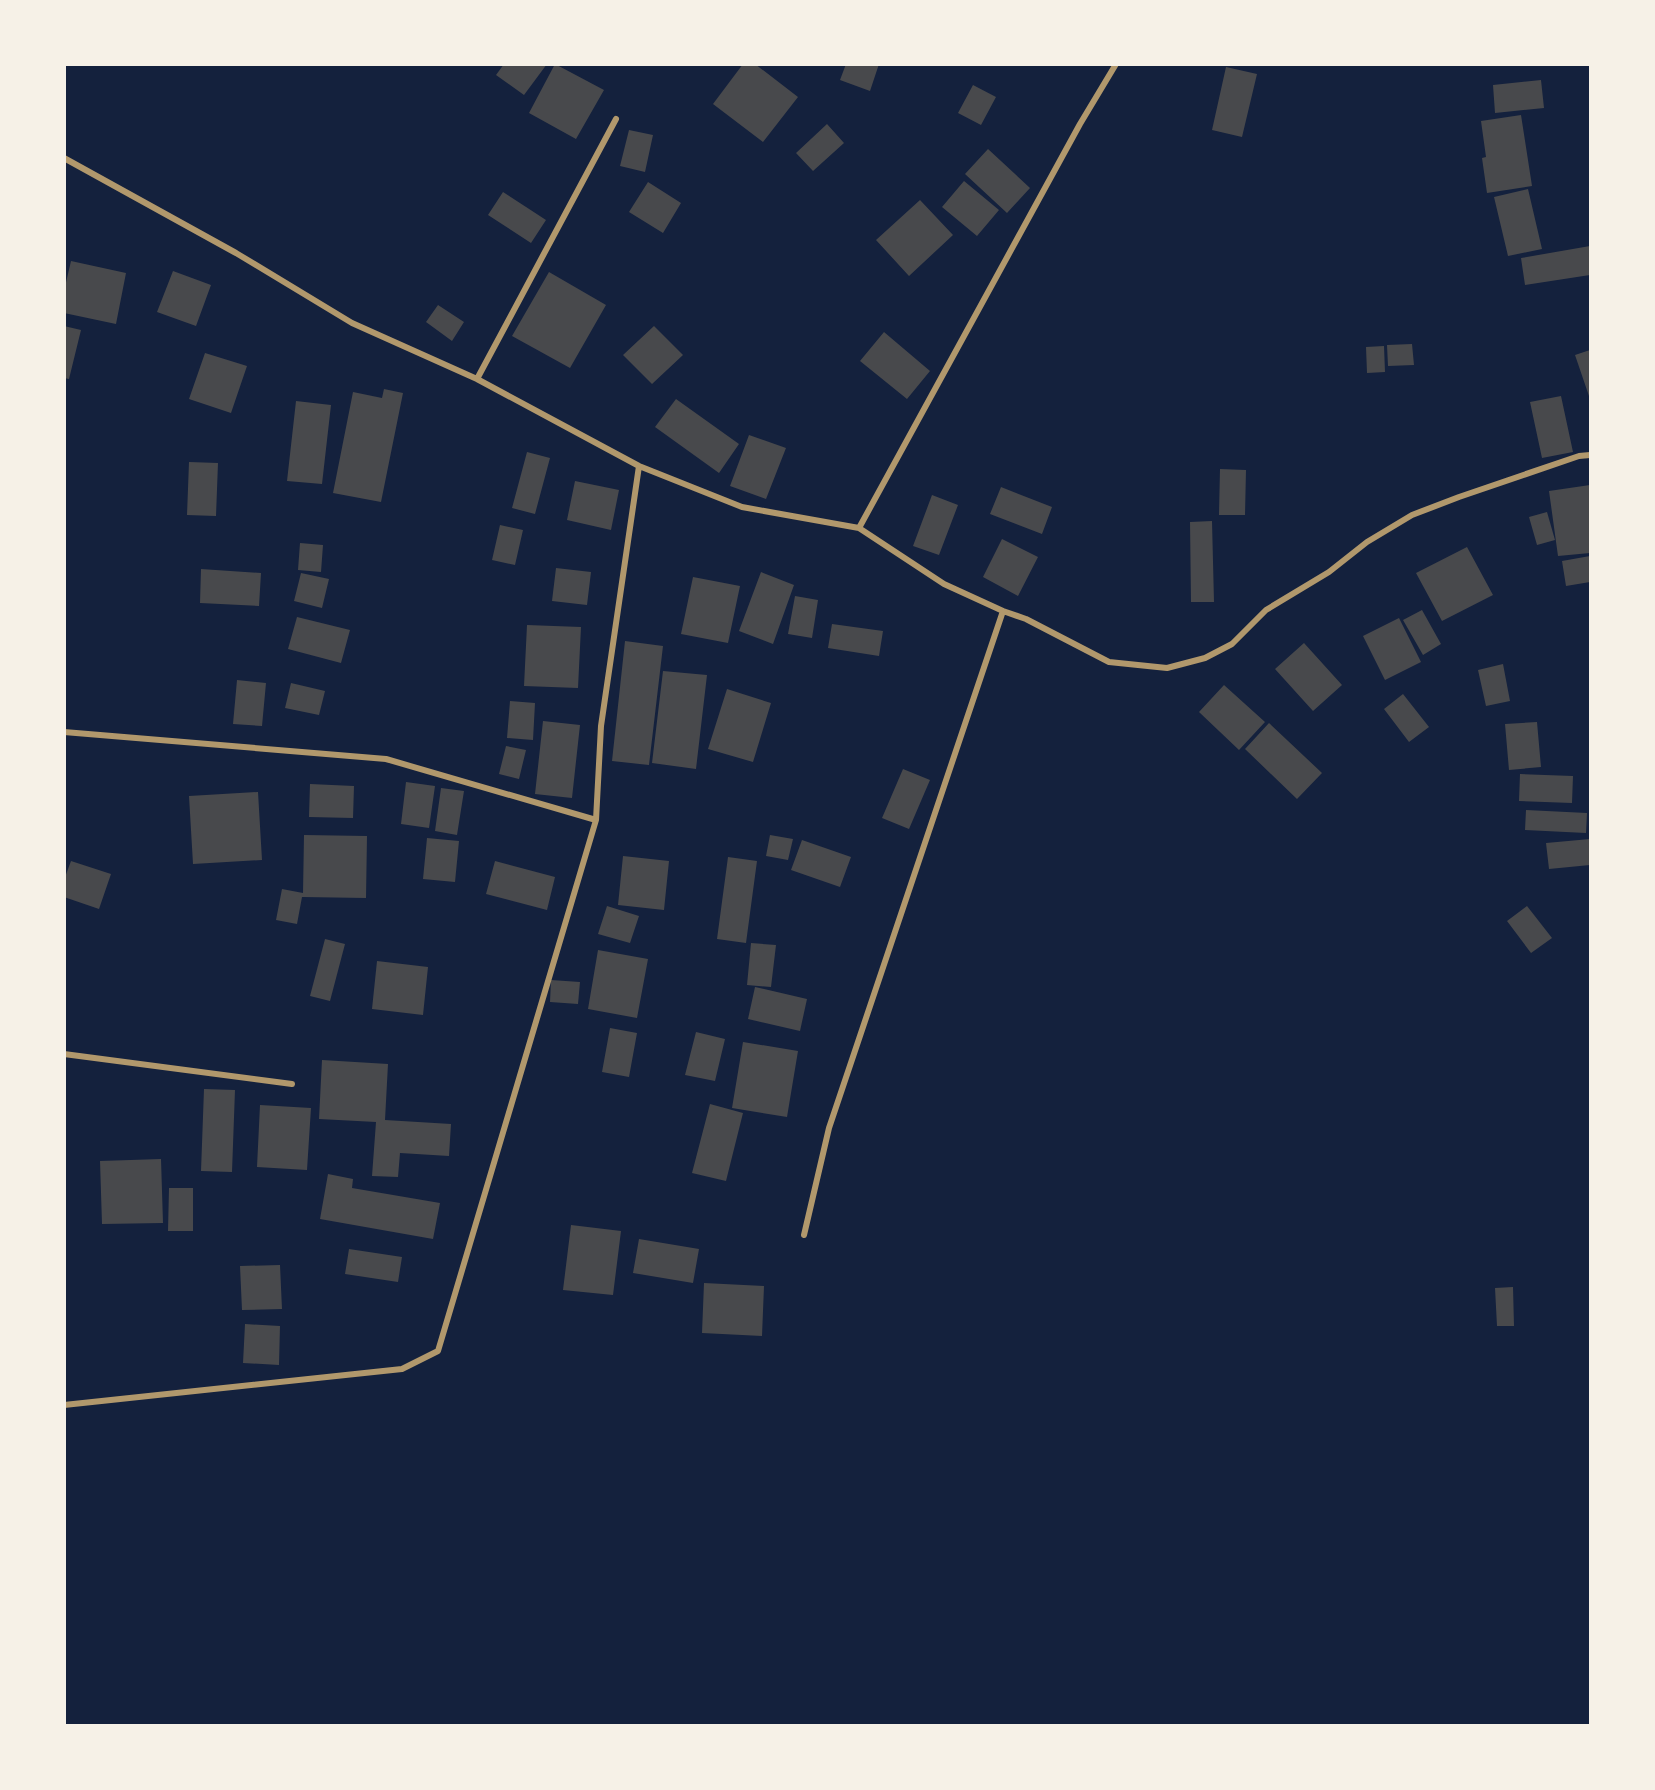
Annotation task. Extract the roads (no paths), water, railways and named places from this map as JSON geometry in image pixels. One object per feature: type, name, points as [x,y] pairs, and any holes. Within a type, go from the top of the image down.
[{"type":"street","points":[[859,528],[1080,124],[1116,64]]},
{"type":"street","points":[[477,379],[616,119]]},
{"type":"street","points":[[64,158],[236,253],[351,323],[477,379],[639,466],[742,507],[859,528],[944,584],[1026,620],[1109,662],[1167,668],[1205,658],[1232,644],[1266,610],[1329,572],[1367,542],[1412,515],[1459,496],[1579,456],[1590,455]]},
{"type":"street","points":[[64,1406],[402,1369],[438,1351],[596,820],[601,726],[639,466]]},
{"type":"street","points":[[804,1234],[829,1128],[1003,611]]},
{"type":"street","points":[[64,732],[386,759],[596,820]]},
{"type":"street","points":[[64,1054],[292,1084]]}]
